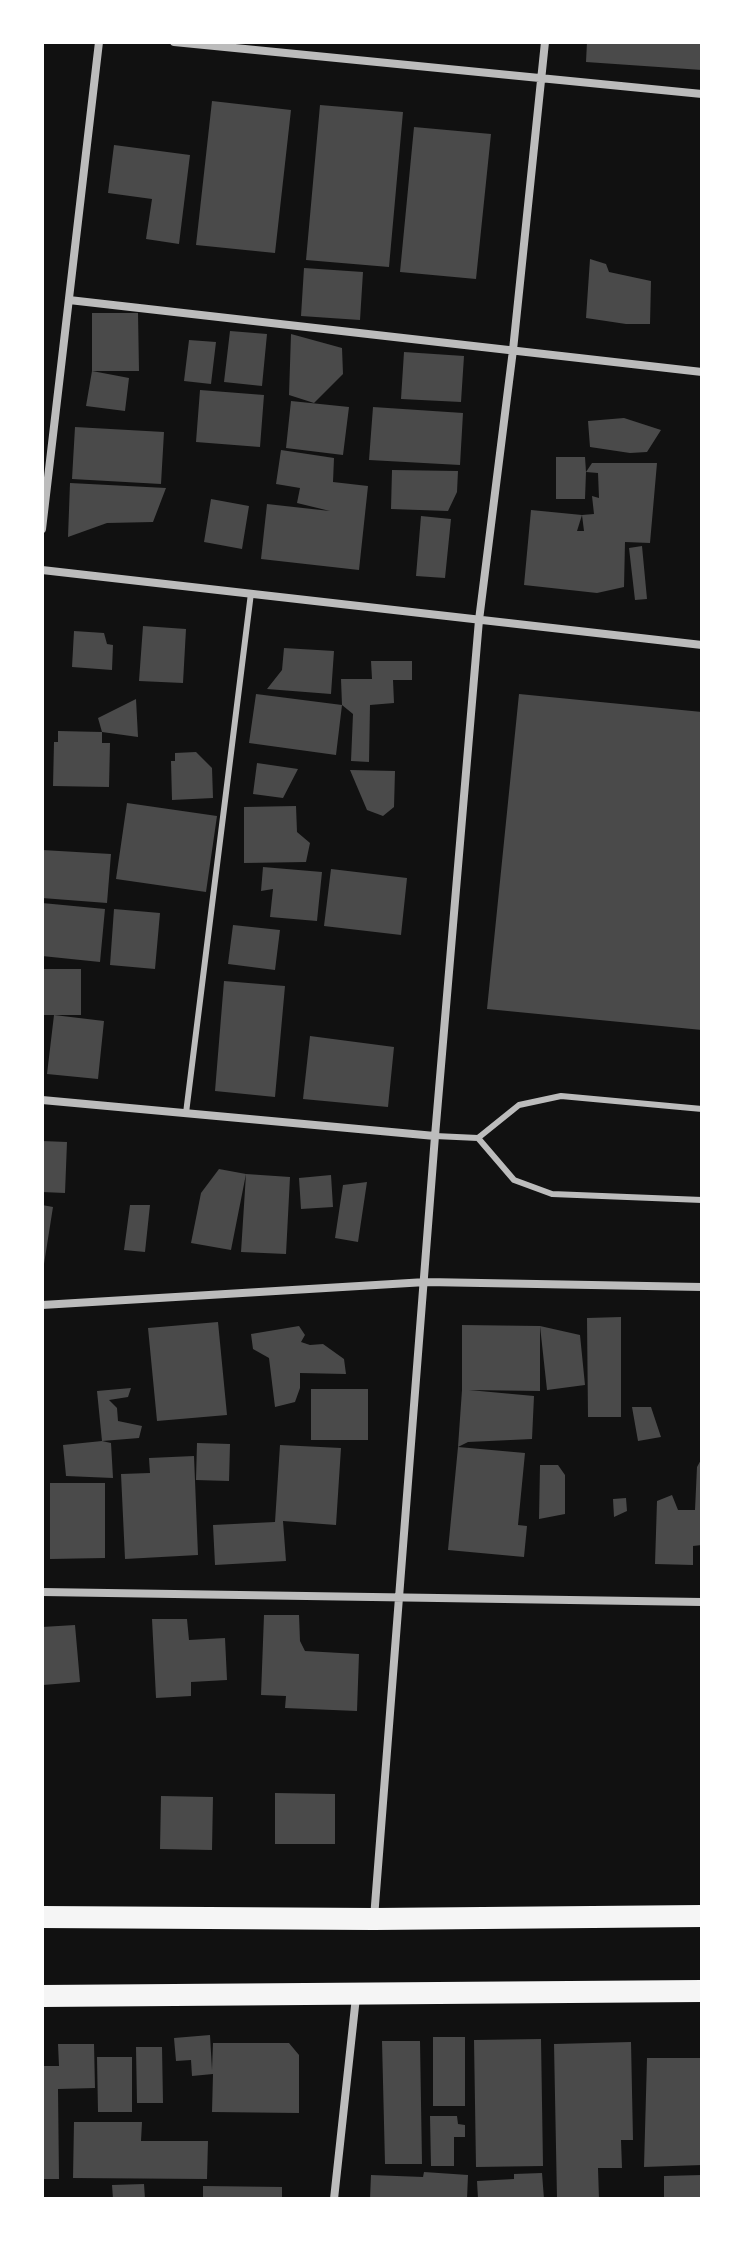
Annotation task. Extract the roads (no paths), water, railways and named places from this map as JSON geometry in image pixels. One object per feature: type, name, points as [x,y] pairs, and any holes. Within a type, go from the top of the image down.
[{"type":"highway","points":[[42,1917],[374,1919],[702,1916]]},
{"type":"highway","points":[[42,1996],[702,1991]]},
{"type":"street","points":[[42,529],[99,42]]},
{"type":"street","points":[[174,42],[702,94]]},
{"type":"street","points":[[374,1919],[479,620],[513,350],[545,42]]},
{"type":"street","points":[[69,300],[702,372]]},
{"type":"street","points":[[42,570],[702,645]]},
{"type":"street","points":[[42,1100],[435,1136]]},
{"type":"street","points":[[42,1305],[426,1282],[702,1287]]},
{"type":"street","points":[[42,1592],[702,1602]]},
{"type":"street","points":[[334,2199],[356,1993]]},
{"type":"lane","points":[[186,1113],[251,593]]},
{"type":"lane","points":[[435,1136],[478,1138],[519,1105],[561,1096],[702,1109]]},
{"type":"lane","points":[[478,1138],[514,1180],[552,1194],[702,1200]]}]
